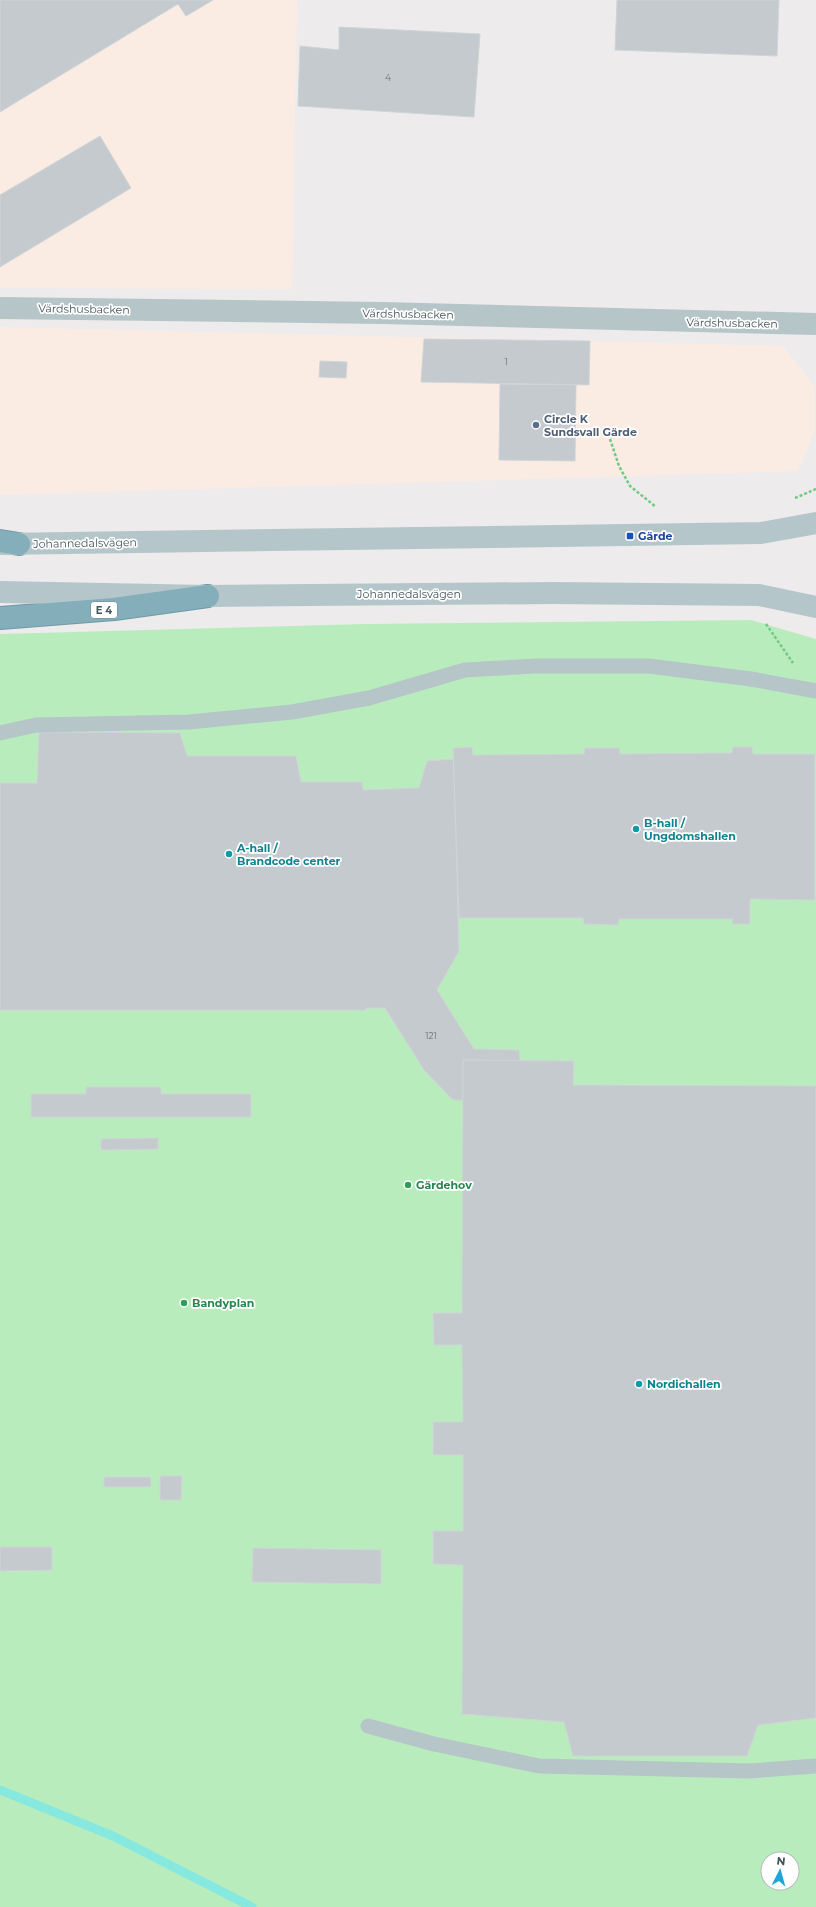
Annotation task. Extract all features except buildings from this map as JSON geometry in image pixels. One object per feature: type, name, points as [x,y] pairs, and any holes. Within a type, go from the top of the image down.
[{"type":"highway","name":"E 4","points":[[0,618],[114,609],[208,596]]},
{"type":"main road","name":"Johannedalsvägen","points":[[6,543],[761,533],[816,522]]},
{"type":"main road","name":"Johannedalsvägen","points":[[0,592],[208,596],[552,593],[759,595],[816,607]]},
{"type":"street","name":"Värdshusbacken","points":[[0,308],[383,313],[816,324]]},
{"type":"lane","points":[[0,733],[36,726],[189,722],[292,712],[369,698],[465,670],[489,668],[536,666],[649,666],[750,679],[816,691]]},
{"type":"lane","points":[[368,1726],[434,1744],[539,1766],[750,1771],[816,1766]]},
{"type":"path","points":[[610,439],[619,466],[630,486],[660,509]]},
{"type":"shaded area","points":[[0,0],[297,0],[292,289],[0,288]]},
{"type":"shaded area","points":[[0,327],[783,346],[815,387],[815,430],[798,471],[0,495]]},
{"type":"green space","name":"Gärdehov","points":[[751,620],[816,639],[816,1907],[0,1907],[0,634],[364,624]]},
{"type":"waterway","points":[[0,1790],[113,1836],[252,1907]]},
{"type":"place","name":"Circle K Sundsvall Gärde","points":[[536,425]]},
{"type":"place","name":"Gärde","points":[[630,536]]},
{"type":"place","name":"B-hall / Ungdomshallen","points":[[636,829]]},
{"type":"place","name":"A-hall / Brandcode center","points":[[229,854]]},
{"type":"place","name":"Gärdehov","points":[[408,1185]]},
{"type":"place","name":"Bandyplan","points":[[184,1303]]},
{"type":"place","name":"Nordichallen","points":[[639,1384]]}]
